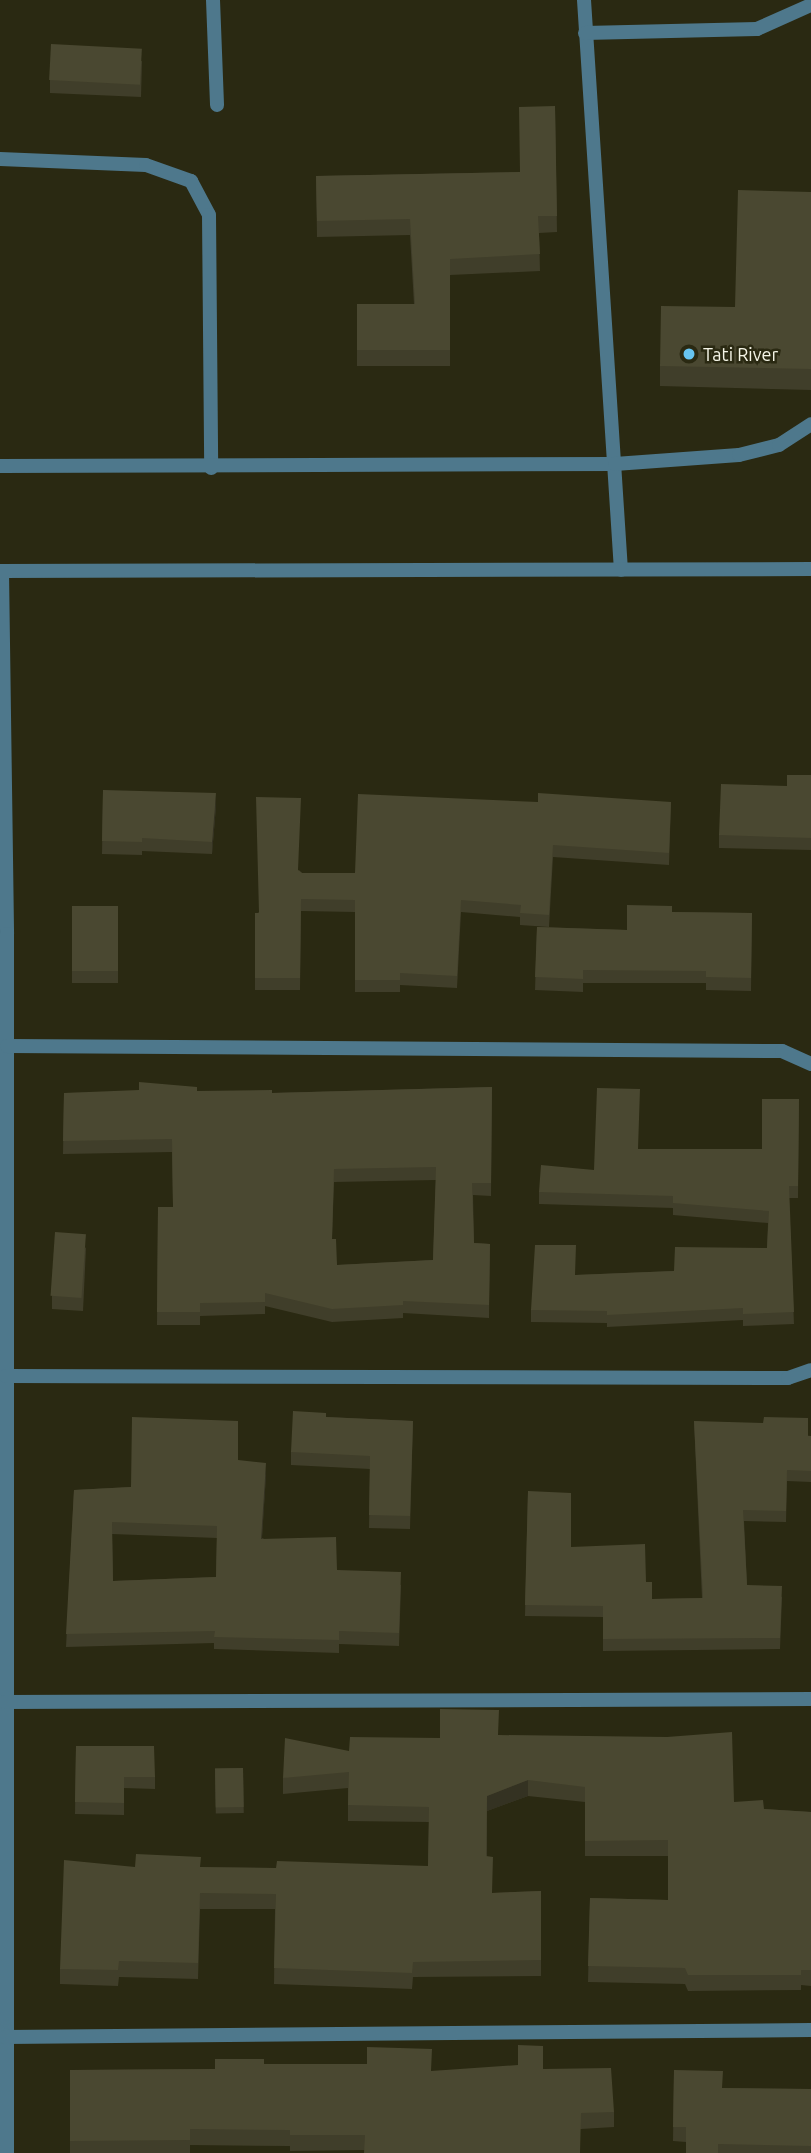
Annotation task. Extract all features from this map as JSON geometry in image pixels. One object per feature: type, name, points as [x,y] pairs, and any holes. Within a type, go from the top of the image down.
[{"type":"street","points":[[213,0],[217,105]]},
{"type":"street","points":[[584,0],[621,570]]},
{"type":"street","points":[[585,33],[757,29],[811,5]]},
{"type":"street","points":[[0,159],[146,165],[191,181],[209,215],[211,468]]},
{"type":"street","points":[[0,466],[211,468],[615,464],[739,455],[779,444],[811,424]]},
{"type":"street","points":[[7,2153],[3,1932],[6,1376],[3,1267],[7,1046],[3,934],[1,571],[811,569]]},
{"type":"street","points":[[7,1046],[782,1051],[811,1064]]},
{"type":"street","points":[[6,1376],[788,1378],[811,1370]]},
{"type":"street","points":[[5,1702],[811,1699]]},
{"type":"street","points":[[5,2036],[811,2030]]},
{"type":"building","points":[[51,44],[142,49],[140,85],[49,80]]},
{"type":"building","points":[[555,106],[557,216],[538,216],[540,254],[450,259],[450,350],[357,350],[357,304],[415,304],[410,219],[317,221],[316,176],[520,172],[519,107]]},
{"type":"building","points":[[738,190],[811,192],[811,369],[660,366],[661,306],[735,307]]},
{"type":"building","points":[[787,775],[811,775],[811,838],[719,835],[721,784],[787,786]]},
{"type":"building","points":[[103,790],[216,793],[212,842],[142,838],[142,842],[102,841]]},
{"type":"building","points":[[538,793],[671,802],[669,853],[553,845],[549,915],[520,913],[521,905],[461,900],[457,976],[400,973],[400,980],[355,980],[355,900],[301,899],[300,978],[255,978],[255,913],[259,913],[256,797],[301,798],[298,870],[302,873],[355,873],[358,794],[538,802]]},
{"type":"building","points":[[627,905],[672,906],[672,912],[752,913],[751,978],[706,977],[706,971],[583,970],[583,979],[535,977],[537,927],[627,930]]},
{"type":"building","points":[[72,906],[118,906],[118,971],[72,971]]},
{"type":"building","points":[[139,1082],[197,1087],[197,1091],[272,1090],[272,1093],[492,1087],[491,1183],[472,1183],[474,1243],[490,1244],[489,1305],[403,1301],[403,1305],[332,1309],[265,1293],[265,1302],[200,1303],[200,1312],[157,1312],[158,1207],[173,1207],[172,1139],[63,1141],[64,1093],[139,1090]],"holes":[[[436,1167],[433,1260],[337,1265],[336,1239],[332,1239],[334,1169]]]},
{"type":"building","points":[[597,1088],[640,1089],[638,1149],[762,1149],[762,1099],[799,1099],[798,1186],[789,1186],[794,1312],[743,1314],[743,1308],[607,1315],[607,1311],[531,1310],[535,1245],[576,1245],[575,1275],[674,1271],[675,1247],[767,1248],[769,1211],[673,1203],[673,1196],[539,1192],[541,1165],[594,1170]]},
{"type":"building","points":[[55,1232],[86,1234],[81,1298],[51,1296]]},
{"type":"building","points":[[293,1411],[326,1413],[326,1417],[413,1421],[410,1516],[369,1515],[370,1456],[291,1452]]},
{"type":"building","points":[[132,1417],[238,1421],[238,1460],[266,1463],[261,1539],[336,1537],[337,1570],[401,1572],[399,1633],[339,1631],[339,1640],[214,1637],[215,1631],[66,1634],[74,1490],[131,1487]],"holes":[[[112,1522],[217,1526],[216,1577],[113,1581]]]},
{"type":"building","points":[[764,1417],[808,1418],[808,1436],[811,1436],[811,1471],[787,1470],[786,1511],[743,1510],[747,1585],[782,1586],[780,1638],[603,1639],[603,1606],[525,1605],[528,1491],[571,1493],[571,1547],[645,1544],[646,1582],[652,1582],[652,1599],[703,1598],[694,1421],[763,1423]]},
{"type":"building","points":[[440,1709],[499,1710],[498,1735],[667,1737],[732,1732],[734,1802],[763,1800],[764,1809],[811,1812],[811,1970],[801,1970],[801,1975],[688,1975],[685,1968],[588,1966],[590,1898],[668,1900],[668,1840],[585,1841],[585,1787],[528,1780],[487,1796],[486,1856],[493,1857],[492,1893],[541,1891],[541,1960],[413,1962],[412,1973],[274,1968],[276,1894],[200,1893],[198,1963],[119,1961],[118,1970],[60,1969],[64,1860],[135,1867],[136,1854],[201,1857],[200,1867],[276,1868],[277,1861],[428,1866],[429,1807],[348,1805],[349,1772],[283,1778],[285,1738],[349,1751],[350,1737],[440,1738]]},
{"type":"building","points":[[76,1746],[154,1746],[155,1777],[124,1777],[124,1803],[75,1802]]},
{"type":"building","points":[[215,1768],[243,1768],[244,1807],[216,1807]]},
{"type":"building","points":[[518,2045],[543,2046],[543,2069],[611,2068],[614,2112],[581,2113],[580,2153],[364,2153],[365,2135],[290,2135],[290,2130],[190,2129],[190,2140],[70,2141],[70,2070],[215,2069],[215,2059],[264,2059],[264,2064],[367,2064],[367,2047],[432,2049],[431,2071],[518,2065]]},
{"type":"building","points":[[674,2070],[723,2071],[722,2088],[811,2089],[811,2146],[718,2144],[718,2153],[686,2153],[686,2127],[673,2127]]},
{"type":"place","name":"Tati River","points":[[689,354]]}]
